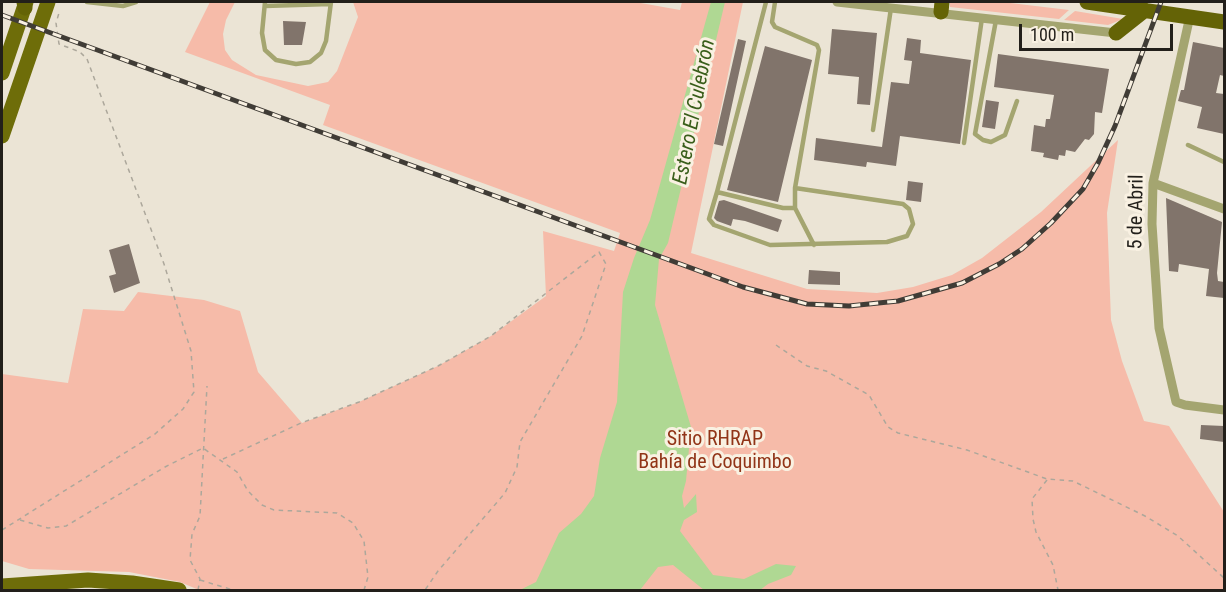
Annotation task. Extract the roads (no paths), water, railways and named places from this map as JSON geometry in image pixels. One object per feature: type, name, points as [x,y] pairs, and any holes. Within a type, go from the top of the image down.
[{"type":"highway","points":[[1087,2],[1134,6],[1224,22]]},
{"type":"highway","points":[[1116,33],[1134,6]]},
{"type":"main road","points":[[2,73],[25,4]]},
{"type":"main road","points":[[2,136],[54,7]]},
{"type":"main road","points":[[2,573],[32,582]]},
{"type":"main road","points":[[2,586],[32,582],[88,580],[175,590]]},
{"type":"street","points":[[837,2],[891,7],[941,7],[982,18],[1116,33]]},
{"type":"street","name":"5 de Abril","points":[[1190,16],[1153,183],[1152,224],[1159,328],[1176,402],[1224,410]]},
{"type":"street","points":[[1153,183],[1224,209]]},
{"type":"lane","points":[[87,2],[123,6],[136,2]]},
{"type":"lane","points":[[766,2],[709,219],[714,225],[770,245],[887,242],[907,236],[913,224],[909,208],[903,204],[795,188]]},
{"type":"lane","points":[[775,2],[772,22],[775,27],[817,45],[819,50],[795,188],[795,208],[814,245]]},
{"type":"lane","points":[[331,3],[326,41],[321,53],[310,62],[296,64],[276,60],[265,50],[262,33],[265,4],[331,3]]},
{"type":"lane","points":[[873,130],[891,7]]},
{"type":"lane","points":[[964,143],[982,18]]},
{"type":"lane","points":[[996,20],[975,134],[983,140],[999,140],[1005,135],[1017,101]]},
{"type":"lane","points":[[1188,145],[1224,162]]},
{"type":"lane","points":[[717,192],[783,208],[795,208]]},
{"type":"water","name":"Estero El Culebrón","points":[[711,2],[725,2],[668,243],[659,259],[655,305],[691,427],[686,481],[682,496],[684,508],[696,494],[697,512],[684,520],[680,531],[713,575],[744,579],[776,564],[796,566],[791,575],[768,584],[760,590],[704,590],[673,565],[658,567],[640,590],[520,590],[536,582],[559,533],[581,514],[594,496],[600,458],[617,402],[623,292],[650,220]]},
{"type":"railway","points":[[2,15],[743,287],[807,304],[849,306],[898,301],[962,283],[1022,249],[1051,223],[1083,189],[1098,163],[1115,126],[1161,2]]},
{"type":"park label","name":"Sitio RHRAP Bahía de Coquimbo","points":[[715,452]]}]
